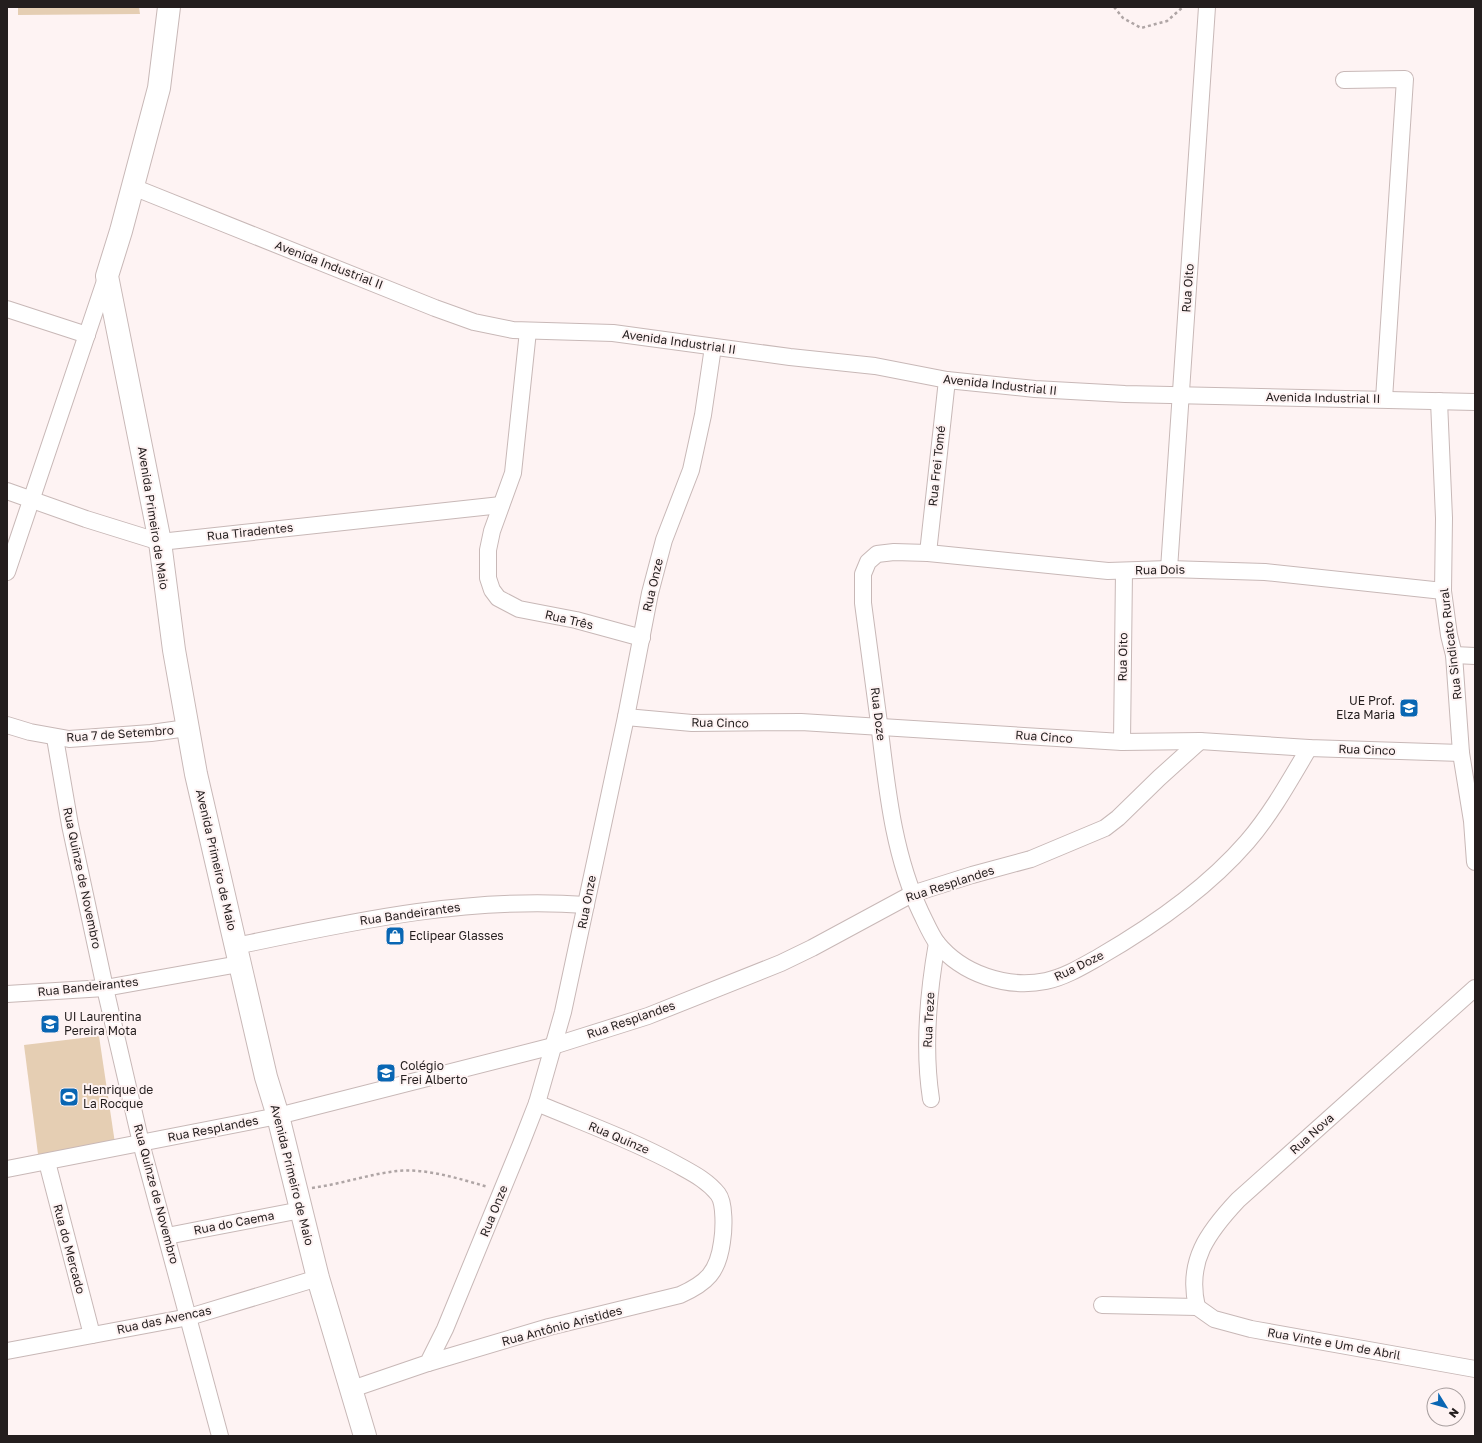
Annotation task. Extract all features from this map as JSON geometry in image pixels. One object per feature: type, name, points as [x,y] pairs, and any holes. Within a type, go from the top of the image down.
[{"type":"main road","points":[[107,276],[133,187],[159,88],[170,11]]},
{"type":"main road","name":"Avenida Primeiro de Maio","points":[[107,276],[160,542],[174,650],[187,728],[237,955],[266,1077],[278,1116],[318,1278],[365,1436]]},
{"type":"street","name":"Rua Oito","points":[[1169,569],[1207,7]]},
{"type":"street","points":[[1344,80],[1405,79],[1384,399]]},
{"type":"street","name":"Avenida Industrial II","points":[[133,187],[461,317],[496,328],[528,331],[613,333],[713,347],[875,366],[947,380],[1081,393],[1475,402]]},
{"type":"street","points":[[7,572],[107,276]]},
{"type":"street","points":[[7,308],[87,335]]},
{"type":"street","points":[[501,505],[513,473],[528,331]]},
{"type":"street","name":"Rua Onze","points":[[428,1363],[448,1322],[537,1103],[563,1012],[579,945],[650,593],[664,540],[691,470],[703,415],[713,347]]},
{"type":"street","name":"Rua Frei Tomé","points":[[928,553],[947,380]]},
{"type":"street","name":"Rua Sindicato Rural","points":[[1439,401],[1444,518],[1443,591],[1449,635],[1454,655],[1462,753],[1472,821],[1475,862]]},
{"type":"street","name":"Rua Tiradentes","points":[[7,491],[30,501],[160,542],[501,505]]},
{"type":"street","name":"Rua Três","points":[[501,505],[492,531],[488,566],[488,578],[492,590],[498,598],[519,609],[576,620],[642,638]]},
{"type":"street","name":"Rua Dois","points":[[877,554],[894,552],[928,553],[1124,571],[1169,569],[1265,572],[1443,591]]},
{"type":"street","name":"Rua Doze","points":[[877,554],[868,562],[863,574],[862,586],[879,727],[895,833],[912,894],[937,943],[958,962],[976,973],[995,980],[1030,983],[1048,981],[1085,965],[1118,946],[1186,899],[1225,865],[1246,843],[1273,808],[1309,748]]},
{"type":"street","name":"Rua Oito","points":[[1122,742],[1124,571]]},
{"type":"street","points":[[1454,655],[1475,656]]},
{"type":"street","name":"Rua Cinco","points":[[626,717],[692,723],[801,722],[1122,742],[1200,741],[1309,748],[1462,753]]},
{"type":"street","name":"Rua 7 de Setembro","points":[[7,725],[55,738],[69,739],[109,737],[187,728]]},
{"type":"street","name":"Rua Quinze de Novembro","points":[[55,738],[70,825],[105,988],[141,1143],[220,1436]]},
{"type":"street","name":"Rua Resplandes","points":[[7,1169],[278,1116],[553,1046],[648,1016],[781,963],[912,894],[972,875],[1031,859],[1105,828],[1118,818],[1200,741]]},
{"type":"street","name":"Rua Bandeirantes","points":[[7,994],[105,988],[237,955],[335,925],[437,909],[495,903],[544,902],[586,905]]},
{"type":"street","name":"Rua Treze","points":[[931,1098],[928,1080],[927,1023],[937,943]]},
{"type":"street","name":"Rua Nova","points":[[1197,1307],[1195,1279],[1198,1258],[1204,1242],[1222,1217],[1238,1200],[1475,988]]},
{"type":"street","name":"Rua Quinze","points":[[537,1103],[623,1138],[700,1176],[719,1195],[724,1230],[719,1259],[708,1278],[695,1288]]},
{"type":"street","name":"Rua do Mercado","points":[[47,1162],[92,1335]]},
{"type":"street","name":"Rua do Caema","points":[[167,1236],[298,1200]]},
{"type":"street","name":"Rua das Avencas","points":[[7,1351],[189,1317],[318,1278]]},
{"type":"street","name":"Rua Antônio Aristides","points":[[428,1363],[549,1327],[680,1295],[695,1288]]},
{"type":"street","points":[[1102,1305],[1197,1307]]},
{"type":"street","name":"Rua Vinte e Um de Abril","points":[[1197,1307],[1214,1319],[1251,1329],[1475,1369]]},
{"type":"street","points":[[352,1389],[428,1363]]},
{"type":"path","points":[[1114,7],[1123,18],[1141,28],[1167,21],[1183,7]]},
{"type":"path","points":[[298,1200],[335,1185],[397,1171],[448,1176],[501,1192]]},
{"type":"shaded area","points":[[18,7],[139,7],[140,14],[18,15]]},
{"type":"shaded area","name":"Henrique de La Rocque","points":[[99,1036],[116,1150],[39,1162],[24,1045]]},
{"type":"place","name":"UE Prof. Elza Maria","points":[[1409,708]]},
{"type":"place","name":"Eclipear Glasses","points":[[395,936]]},
{"type":"place","name":"UI Laurentina Pereira Mota","points":[[50,1024]]},
{"type":"place","name":"Colégio Frei Alberto","points":[[386,1073]]},
{"type":"place","name":"Henrique de La Rocque","points":[[69,1097]]}]
